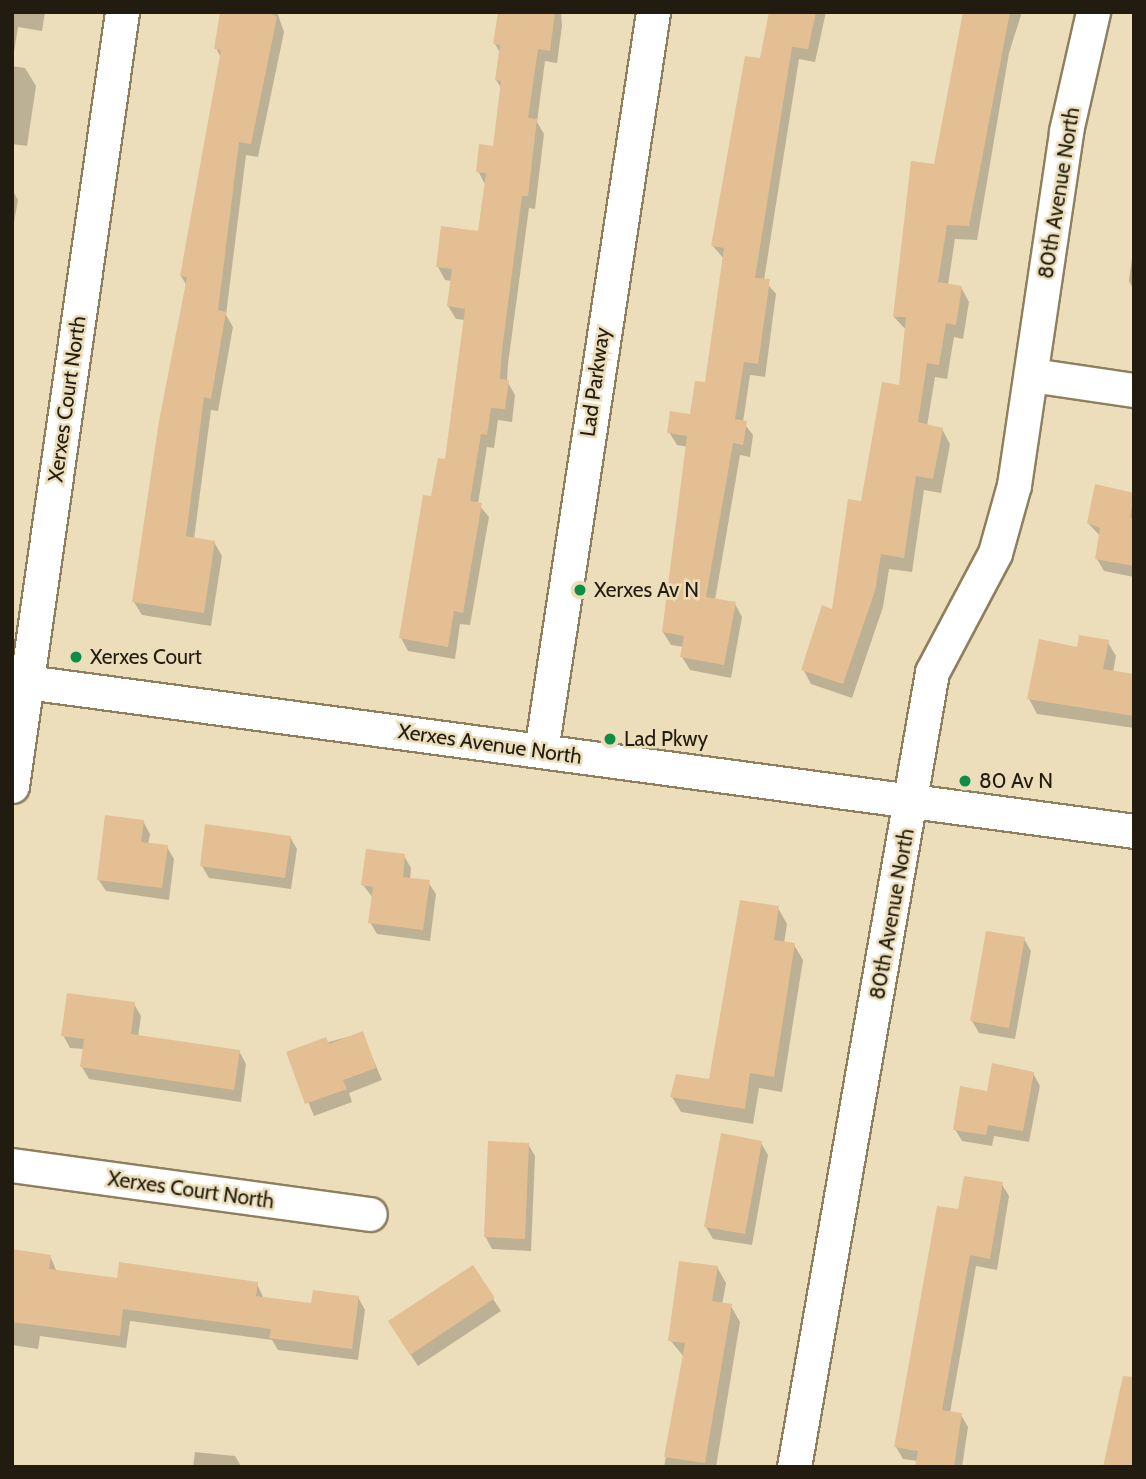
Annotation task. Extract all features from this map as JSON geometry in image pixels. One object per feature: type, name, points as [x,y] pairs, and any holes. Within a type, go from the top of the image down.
[{"type":"street","name":"Xerxes Court North","points":[[12,786],[20,681],[122,12]]},
{"type":"street","name":"Lad Parkway","points":[[541,751],[653,12]]},
{"type":"street","name":"80th Avenue North","points":[[794,1467],[912,801],[932,672],[995,553],[1014,485],[1066,131],[1093,12]]},
{"type":"street","points":[[1031,375],[1134,390]]},
{"type":"street","name":"Xerxes Avenue North","points":[[20,681],[1134,831]]},
{"type":"street","name":"Xerxes Court North","points":[[12,1165],[370,1214]]},
{"type":"building","points":[[220,12],[268,12],[277,17],[251,144],[239,142],[218,310],[226,312],[211,399],[204,397],[186,536],[215,541],[204,613],[132,602],[159,421],[187,277],[180,276],[221,50],[214,49]]},
{"type":"building","points":[[498,12],[555,12],[550,51],[538,49],[528,118],[537,119],[528,196],[522,196],[502,350],[500,379],[509,380],[505,409],[491,408],[487,435],[481,434],[470,501],[482,503],[463,613],[454,611],[448,647],[399,638],[423,495],[431,496],[438,458],[445,459],[465,309],[447,306],[452,269],[436,267],[441,226],[478,231],[486,173],[476,172],[479,144],[493,146],[501,81],[495,80],[500,45],[493,44]]},
{"type":"building","points":[[769,12],[816,12],[808,49],[792,47],[755,278],[770,279],[758,364],[744,362],[735,419],[747,421],[743,445],[733,443],[706,597],[736,602],[724,665],[680,657],[684,636],[662,632],[687,436],[667,433],[670,411],[690,414],[695,381],[705,382],[724,248],[711,246],[745,56],[760,58]]},
{"type":"building","points":[[963,12],[1010,12],[969,226],[947,225],[938,282],[962,286],[956,325],[946,323],[939,365],[927,363],[918,422],[943,428],[933,479],[916,476],[904,558],[881,554],[875,591],[843,684],[801,670],[822,605],[832,609],[848,499],[861,501],[882,382],[899,385],[906,317],[893,317],[911,161],[934,164]]},
{"type":"building","points":[[1095,484],[1134,493],[1130,518],[1134,518],[1134,566],[1095,559],[1100,528],[1087,523]]},
{"type":"building","points":[[1079,635],[1109,640],[1103,669],[1134,674],[1134,716],[1027,699],[1039,639],[1077,647]]},
{"type":"building","points":[[105,815],[144,820],[141,842],[168,845],[162,888],[97,880]]},
{"type":"building","points":[[205,824],[291,836],[285,878],[200,866]]},
{"type":"building","points":[[366,849],[405,854],[403,877],[430,880],[423,930],[368,923],[373,887],[361,885]]},
{"type":"building","points":[[740,900],[779,906],[774,940],[795,943],[774,1077],[750,1073],[745,1109],[670,1097],[676,1074],[709,1079]]},
{"type":"building","points":[[986,931],[1025,937],[1009,1028],[970,1021]]},
{"type":"building","points":[[67,993],[135,1002],[131,1034],[240,1050],[234,1090],[80,1067],[84,1039],[61,1036]]},
{"type":"building","points":[[363,1031],[376,1068],[343,1080],[347,1089],[305,1104],[286,1052],[326,1037],[329,1044]]},
{"type":"building","points":[[992,1063],[1034,1072],[1023,1131],[988,1125],[986,1135],[953,1130],[960,1086],[987,1091]]},
{"type":"building","points":[[721,1133],[762,1141],[745,1234],[704,1227]]},
{"type":"building","points":[[488,1141],[529,1143],[525,1239],[484,1237]]},
{"type":"building","points":[[964,1176],[1003,1182],[990,1259],[970,1255],[942,1410],[962,1413],[954,1467],[915,1467],[918,1451],[894,1447],[937,1206],[958,1209]]},
{"type":"building","points":[[12,1249],[51,1255],[49,1269],[117,1278],[119,1262],[258,1282],[256,1296],[311,1303],[313,1290],[359,1296],[352,1349],[269,1338],[271,1329],[123,1309],[120,1336],[12,1322]]},
{"type":"building","points":[[679,1261],[718,1266],[712,1301],[732,1304],[705,1463],[664,1457],[685,1343],[668,1341]]},
{"type":"building","points":[[473,1265],[495,1298],[410,1355],[388,1321]]},
{"type":"building","points":[[1123,1376],[1134,1377],[1134,1467],[1103,1467]]},
{"type":"place","name":"Xerxes Av N","points":[[580,590]]},
{"type":"place","name":"Xerxes Court","points":[[76,657]]},
{"type":"place","name":"Lad Pkwy","points":[[610,739]]},
{"type":"place","name":"80 Av N","points":[[965,781]]}]
